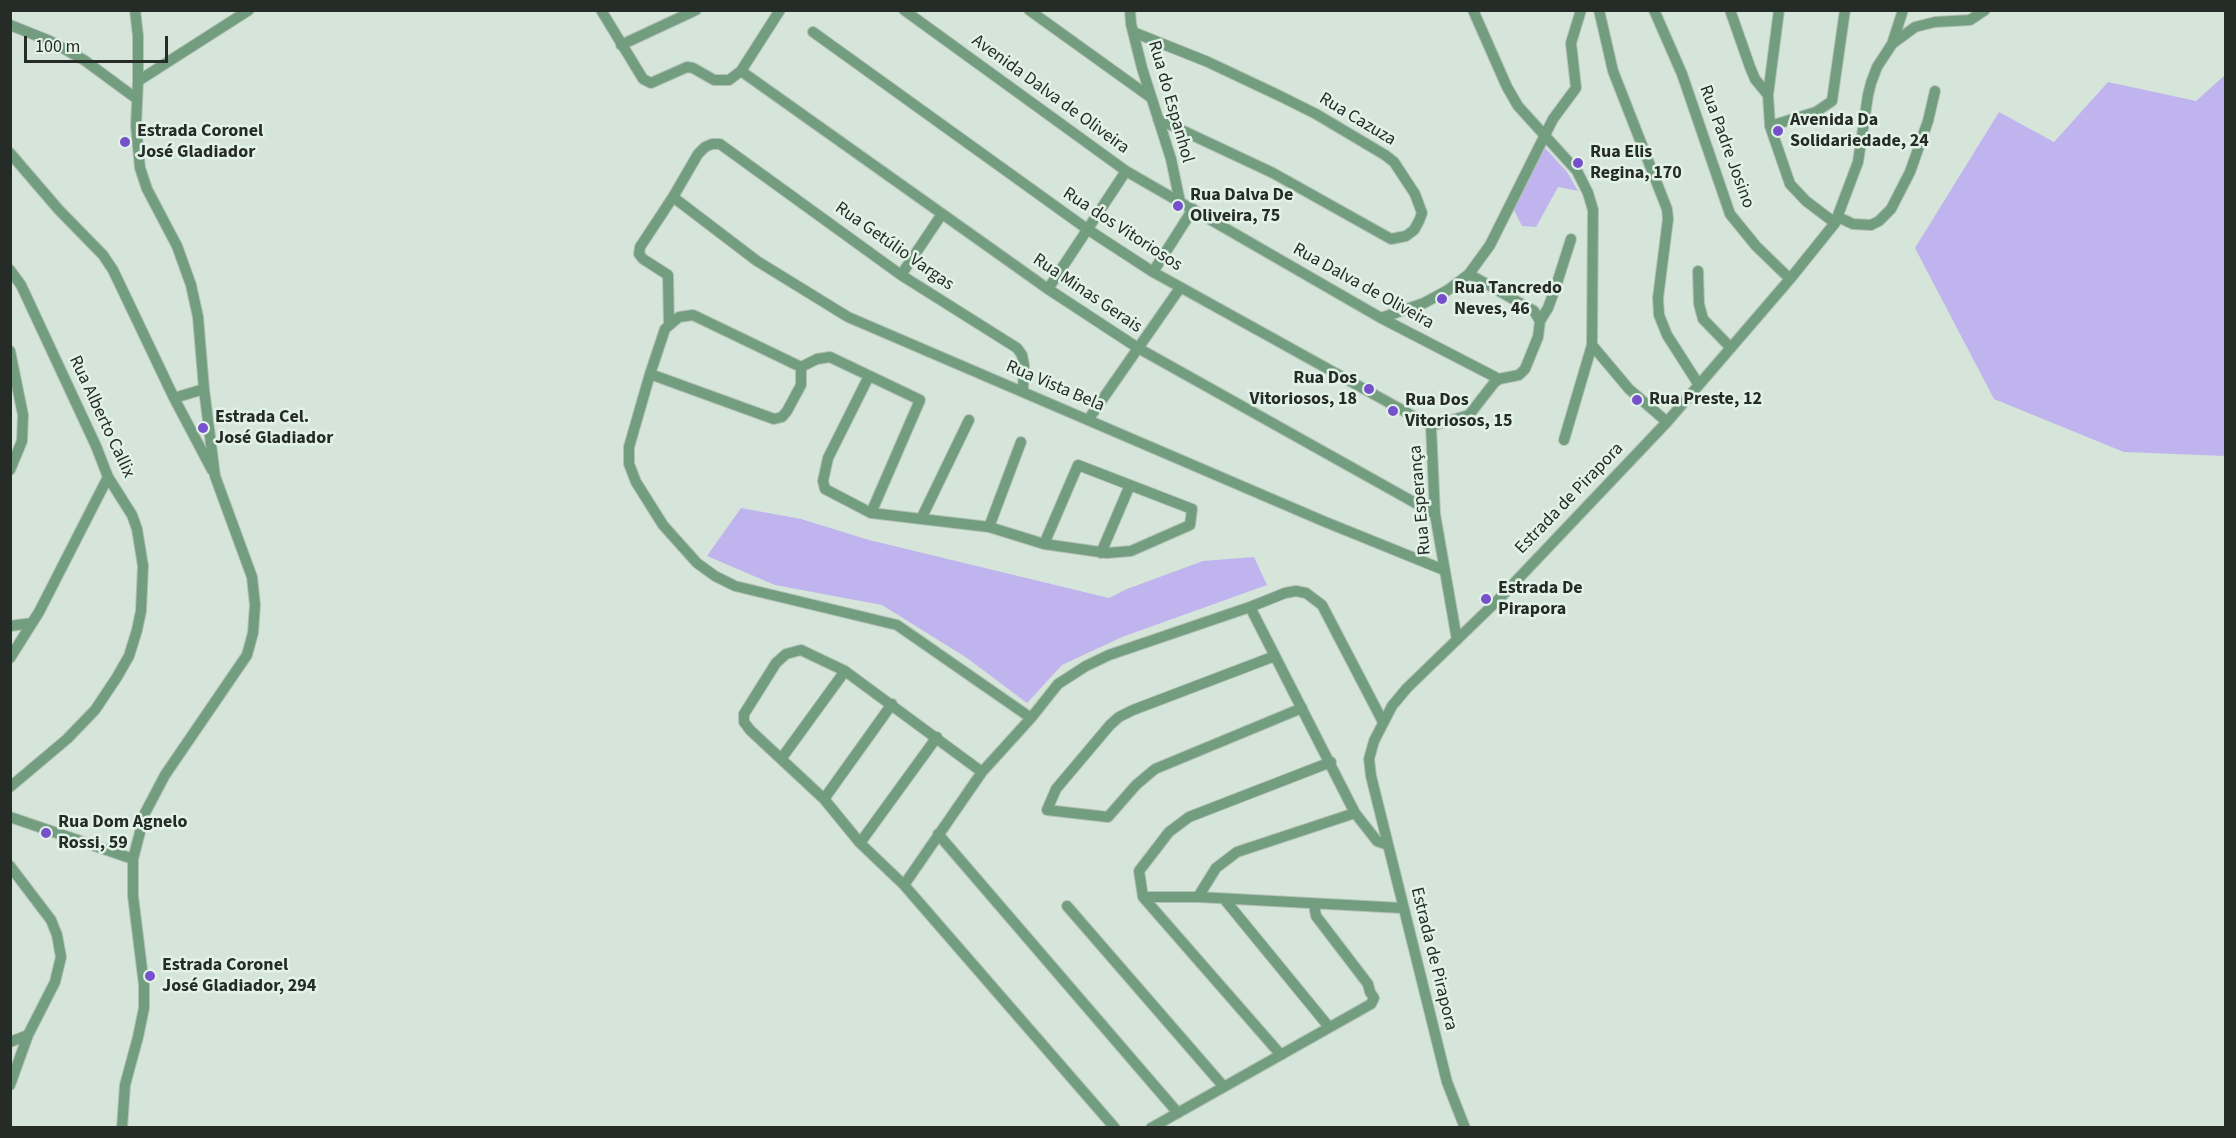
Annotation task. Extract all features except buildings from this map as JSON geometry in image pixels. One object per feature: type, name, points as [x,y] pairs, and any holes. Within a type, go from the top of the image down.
[{"type":"street","points":[[135,10],[138,36],[136,126],[140,168],[147,189],[177,246],[191,285],[198,317],[215,476]]},
{"type":"street","points":[[138,81],[249,10]]},
{"type":"street","points":[[601,10],[643,79],[651,82],[687,67],[714,80],[729,80],[741,71],[780,10]]},
{"type":"street","points":[[621,45],[696,10]]},
{"type":"street","name":"Avenida Dalva de Oliveira","points":[[904,10],[1126,171],[1180,202]]},
{"type":"street","points":[[1029,10],[1150,97]]},
{"type":"street","name":"Rua do Espanhol","points":[[1130,10],[1133,32],[1150,97],[1171,159],[1180,202]]},
{"type":"street","points":[[1473,10],[1507,87],[1518,106],[1577,171],[1588,193],[1593,210],[1592,345],[1564,440]]},
{"type":"street","points":[[1380,318],[1424,303],[1448,290],[1469,274],[1490,245],[1553,119],[1576,88],[1571,42],[1581,10]]},
{"type":"street","points":[[1599,10],[1613,71],[1667,209],[1668,219],[1658,298],[1659,315],[1667,335],[1699,385]]},
{"type":"street","name":"Rua Padre Josino","points":[[1654,10],[1682,75],[1730,214],[1756,246],[1790,279]]},
{"type":"street","points":[[1730,10],[1749,67],[1768,95]]},
{"type":"street","points":[[1779,10],[1768,95],[1770,126],[1790,184],[1806,201],[1836,220],[1871,225],[1891,209],[1910,172],[1928,121],[1935,91]]},
{"type":"street","points":[[1770,126],[1816,112],[1832,100],[1845,10]]},
{"type":"street","points":[[1892,44],[1903,10]]},
{"type":"street","name":"Estrada de Pirapora","points":[[1466,1128],[1447,1082],[1402,908],[1371,776],[1369,759],[1374,741],[1392,706],[1407,688],[1498,600],[1667,422],[1790,279],[1836,220],[1858,162],[1871,83],[1877,67],[1892,44],[1915,27],[1935,22],[1970,20],[1985,10]]},
{"type":"street","points":[[10,26],[50,41],[84,60],[137,99]]},
{"type":"street","name":"Rua dos Vitoriosos","points":[[813,32],[1087,229],[1153,272],[1431,426]]},
{"type":"street","name":"Rua Cazuza","points":[[1133,32],[1208,62],[1280,96],[1316,114],[1385,155],[1394,162],[1415,194],[1422,213],[1414,230],[1399,239],[1391,239],[1273,173],[1158,119]]},
{"type":"street","name":"Rua Minas Gerais","points":[[741,71],[1048,289],[1138,348],[1435,514]]},
{"type":"street","name":"Rua Getúlio Vargas","points":[[673,197],[698,154],[705,147],[720,144],[901,274],[1017,348],[1022,355],[1024,365],[1023,390]]},
{"type":"street","points":[[10,153],[59,210],[103,255],[113,270],[174,398],[215,476],[252,577],[255,605],[253,633],[247,655],[165,775],[146,813],[133,859],[144,1008],[125,1085],[122,1128]]},
{"type":"street","points":[[1048,289],[1126,171]]},
{"type":"street","points":[[669,324],[668,276],[639,254],[640,247],[673,197]]},
{"type":"street","name":"Rua Vista Bela","points":[[673,197],[757,261],[848,317],[1444,570]]},
{"type":"street","name":"Rua Dalva de Oliveira","points":[[1180,202],[1380,318],[1499,379]]},
{"type":"street","points":[[1153,272],[1193,209]]},
{"type":"street","points":[[901,274],[942,214]]},
{"type":"street","points":[[1431,426],[1469,415],[1499,379],[1520,375],[1538,337],[1540,321],[1548,308],[1571,239]]},
{"type":"street","name":"Rua Alberto Callix","points":[[10,270],[26,296],[108,477],[132,515],[137,529],[143,566],[141,611],[129,656],[96,710],[67,739],[10,787]]},
{"type":"street","points":[[1698,271],[1699,304],[1703,319],[1731,348]]},
{"type":"street","points":[[1469,274],[1534,311],[1540,321]]},
{"type":"street","points":[[1088,420],[1180,288]]},
{"type":"street","points":[[801,367],[693,315],[679,317],[664,329],[629,447],[629,464],[636,482],[663,525],[697,563],[724,582],[747,590],[897,625],[1031,718]]},
{"type":"street","points":[[1592,345],[1629,388],[1667,422]]},
{"type":"street","points":[[10,351],[23,415],[22,441],[10,470]]},
{"type":"street","points":[[801,367],[817,359],[830,357],[920,400],[871,513]]},
{"type":"street","points":[[650,374],[774,419],[785,414],[792,403],[801,385],[801,367]]},
{"type":"street","points":[[869,376],[828,458],[823,481],[825,489],[871,513],[989,527],[1044,544],[1101,553],[1131,551],[1190,525],[1192,509],[1078,465],[1044,544]]},
{"type":"street","points":[[174,398],[204,389]]},
{"type":"street","points":[[921,519],[969,420]]},
{"type":"street","name":"Rua Esperança","points":[[1431,426],[1435,514],[1444,570]]},
{"type":"street","points":[[989,527],[1021,442]]},
{"type":"street","points":[[10,658],[32,623],[108,477]]},
{"type":"street","points":[[1101,553],[1130,485]]},
{"type":"street","points":[[1444,570],[1457,640]]},
{"type":"street","points":[[904,885],[982,772],[1058,684],[1098,660],[1290,592],[1306,593],[1317,600],[1383,722]]},
{"type":"street","points":[[1250,607],[1355,813],[1377,841],[1388,845]]},
{"type":"street","points":[[10,626],[32,623]]},
{"type":"street","points":[[982,772],[845,671],[801,650],[786,654],[776,663],[745,710],[744,718],[750,730],[824,799],[860,843],[904,885],[1115,1128]]},
{"type":"street","points":[[1275,656],[1119,717],[1056,789],[1047,810],[1108,817],[1136,785],[1155,769],[1302,708]]},
{"type":"street","points":[[780,759],[845,671]]},
{"type":"street","points":[[824,799],[892,704]]},
{"type":"street","points":[[860,843],[937,737]]},
{"type":"street","points":[[1281,1055],[1143,897],[1139,871],[1169,832],[1190,817],[1331,762]]},
{"type":"street","points":[[1198,897],[1216,868],[1237,852],[1355,813]]},
{"type":"street","points":[[10,817],[133,859]]},
{"type":"street","points":[[938,834],[1178,1113]]},
{"type":"street","points":[[10,866],[51,920],[57,935],[61,957],[55,982],[28,1035],[10,1085]]},
{"type":"street","points":[[1143,897],[1198,897],[1402,908]]},
{"type":"street","points":[[1225,900],[1329,1027]]},
{"type":"street","points":[[1151,1128],[1371,1004],[1374,998],[1366,981],[1316,916],[1314,904]]},
{"type":"street","points":[[1067,906],[1224,1087]]},
{"type":"street","points":[[10,1042],[28,1035]]},
{"type":"shaded area","points":[[2225,75],[2225,456],[2124,452],[1994,399],[1915,248],[1999,112],[2054,142],[2108,82],[2196,101]]},
{"type":"shaded area","points":[[1545,148],[1567,172],[1578,191],[1558,187],[1536,227],[1522,226],[1514,210]]},
{"type":"shaded area","points":[[741,508],[801,519],[869,540],[1109,598],[1203,561],[1254,557],[1267,585],[1122,637],[1062,665],[1027,703],[967,658],[882,605],[775,585],[707,556]]},
{"type":"place","name":"Avenida Da Solidariedade, 24","points":[[1778,131]]},
{"type":"place","name":"Estrada Coronel José Gladiador","points":[[125,142]]},
{"type":"place","name":"Rua Elis Regina, 170","points":[[1578,163]]},
{"type":"place","name":"Rua Dalva De Oliveira, 75","points":[[1178,206]]},
{"type":"place","name":"Rua Tancredo Neves, 46","points":[[1442,299]]},
{"type":"place","name":"Rua Dos Vitoriosos, 18","points":[[1369,389]]},
{"type":"place","name":"Rua Preste, 12","points":[[1637,400]]},
{"type":"place","name":"Rua Dos Vitoriosos, 15","points":[[1393,411]]},
{"type":"place","name":"Estrada Cel. José Gladiador","points":[[203,428]]},
{"type":"place","name":"Estrada De Pirapora","points":[[1486,599]]},
{"type":"place","name":"Rua Dom Agnelo Rossi, 59","points":[[46,833]]},
{"type":"place","name":"Estrada Coronel José Gladiador, 294","points":[[150,976]]}]
